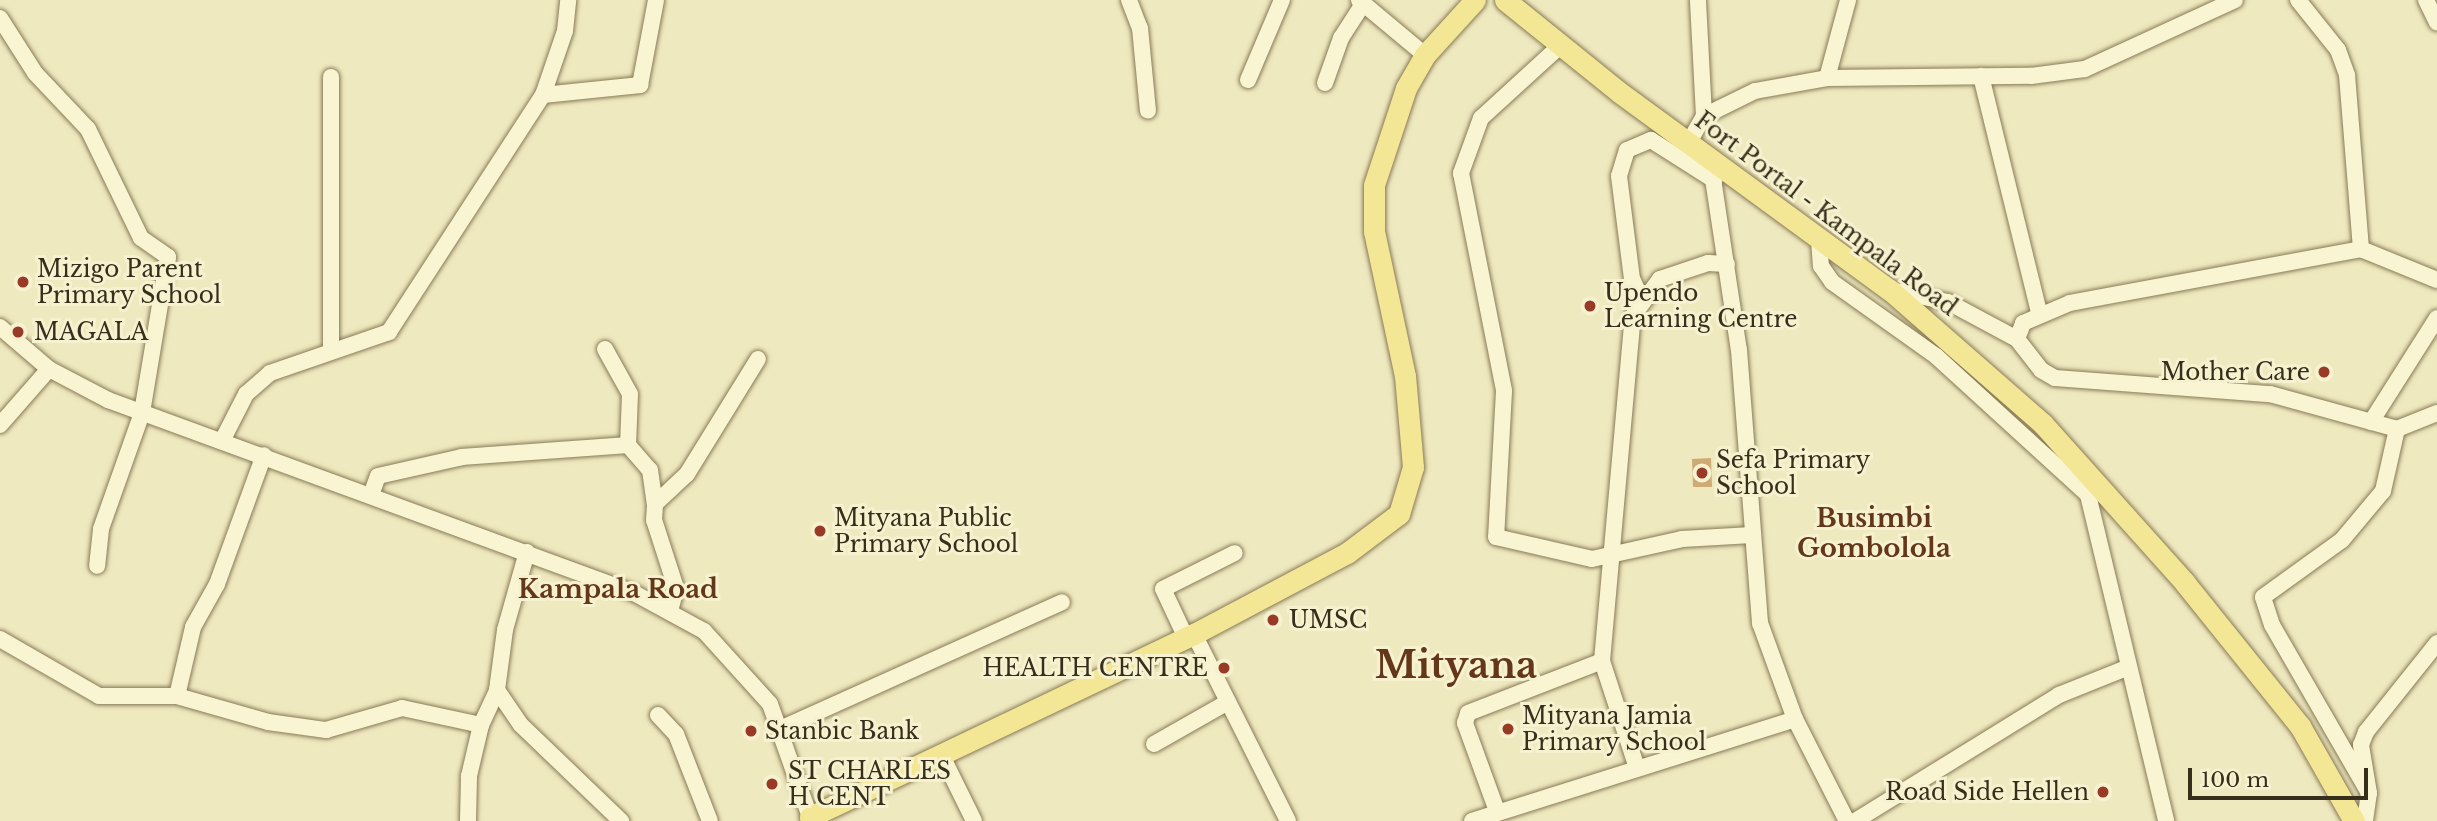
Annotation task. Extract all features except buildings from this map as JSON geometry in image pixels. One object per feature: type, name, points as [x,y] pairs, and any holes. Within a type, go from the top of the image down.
[{"type":"main road","points":[[811,819],[943,758],[1190,636],[1347,553],[1399,514],[1408,495],[1413,467],[1405,376],[1374,231],[1374,186],[1384,141],[1425,55],[1475,0]]},
{"type":"main road","name":"Fort Portal - Kampala Road","points":[[1504,0],[1710,159],[1889,290],[2043,424],[2136,526],[2300,726],[2354,821]]},
{"type":"street","points":[[223,439],[246,394],[270,373],[389,332],[543,95],[565,31],[568,0]]},
{"type":"street","points":[[543,95],[640,85],[656,0]]},
{"type":"street","points":[[1129,0],[1140,28],[1148,111]]},
{"type":"street","points":[[1248,80],[1282,0]]},
{"type":"street","points":[[1689,142],[1704,116],[1698,0]]},
{"type":"street","points":[[1827,78],[1848,0]]},
{"type":"street","points":[[1704,116],[1755,91],[1827,78],[1981,76],[2085,69],[2235,0]]},
{"type":"street","points":[[2298,0],[2339,50],[2347,75],[2361,248]]},
{"type":"street","points":[[2426,0],[2437,23]]},
{"type":"street","points":[[1325,83],[1341,38],[1361,2],[1425,55]]},
{"type":"street","points":[[0,18],[35,73],[88,129],[141,238],[168,257],[142,413],[101,529],[97,566]]},
{"type":"street","points":[[1561,45],[1481,118],[1461,173],[1504,391],[1496,537],[1592,559],[1609,551],[1682,539],[1752,535]]},
{"type":"street","points":[[1981,76],[2039,313]]},
{"type":"street","points":[[331,77],[331,351]]},
{"type":"street","points":[[1642,298],[1632,279],[1619,176],[1627,149],[1651,140],[1714,180]]},
{"type":"street","points":[[1710,159],[1727,264],[1760,623],[1795,719],[1847,821]]},
{"type":"street","points":[[1819,239],[1821,266],[1832,282],[1936,356],[2088,495],[2166,821]]},
{"type":"street","points":[[2017,339],[2023,323],[2039,313],[2110,295],[2361,248],[2437,280]]},
{"type":"street","points":[[1636,765],[1602,661],[1609,551],[1633,316],[1642,298],[1660,279],[1708,263],[1727,264]]},
{"type":"street","points":[[1889,290],[1948,302],[2017,339],[2041,370],[2055,378],[2270,394],[2398,429],[2437,414]]},
{"type":"street","points":[[2371,422],[2437,318]]},
{"type":"street","points":[[0,327],[49,369],[142,413],[223,439],[527,552],[670,611],[704,631],[755,682],[780,729],[811,819]]},
{"type":"street","points":[[605,349],[629,394],[628,444],[650,470],[655,504],[654,520],[676,588],[670,611]]},
{"type":"street","points":[[655,504],[687,474],[758,359]]},
{"type":"street","points":[[0,425],[49,369]]},
{"type":"street","points":[[2369,793],[2272,625],[2263,597],[2342,540],[2383,491],[2398,429]]},
{"type":"street","points":[[371,495],[378,476],[462,457],[628,444]]},
{"type":"street","points":[[177,696],[193,627],[217,584],[264,455]]},
{"type":"street","points":[[468,821],[469,776],[481,725],[497,690],[505,630],[527,552]]},
{"type":"street","points":[[1235,553],[1163,589],[1228,702],[1288,821]]},
{"type":"street","points":[[780,729],[1062,602]]},
{"type":"street","points":[[0,639],[99,696],[177,696],[309,729],[354,724],[402,708],[481,725]]},
{"type":"street","points":[[2365,821],[2369,793],[2361,746],[2366,732],[2437,643]]},
{"type":"street","points":[[1497,810],[1465,723],[1468,713],[1602,661]]},
{"type":"street","points":[[1855,821],[2059,695],[2129,667]]},
{"type":"street","points":[[497,690],[521,725],[621,821]]},
{"type":"street","points":[[1154,744],[1228,702]]},
{"type":"street","points":[[657,715],[676,734],[710,821]]},
{"type":"street","points":[[1472,821],[1497,810],[1636,765],[1795,719]]},
{"type":"street","points":[[943,758],[974,821]]},
{"type":"place","name":"Mizigo Parent Primary School","points":[[23,282]]},
{"type":"place","name":"Upendo Learning Centre","points":[[1590,306]]},
{"type":"place","name":"MAGALA","points":[[18,332]]},
{"type":"place","name":"Mother Care","points":[[2324,372]]},
{"type":"place","name":"Sefa Primary School","points":[[1702,473]]},
{"type":"place","name":"Mityana Public Primary School","points":[[820,531]]},
{"type":"place","name":"UMSC","points":[[1273,620]]},
{"type":"place","name":"HEALTH CENTRE","points":[[1224,668]]},
{"type":"place","name":"Mityana Jamia Primary School","points":[[1508,729]]},
{"type":"place","name":"Stanbic Bank","points":[[751,731]]},
{"type":"place","name":"ST CHARLES H CENT","points":[[772,784]]},
{"type":"place","name":"Road Side Hellen","points":[[2103,792]]},
{"type":"district","name":"Busimbi Gombolola","points":[[1874,534]]},
{"type":"district","name":"Kampala Road","points":[[618,590]]},
{"type":"district","name":"Mityana","points":[[1456,665]]}]
